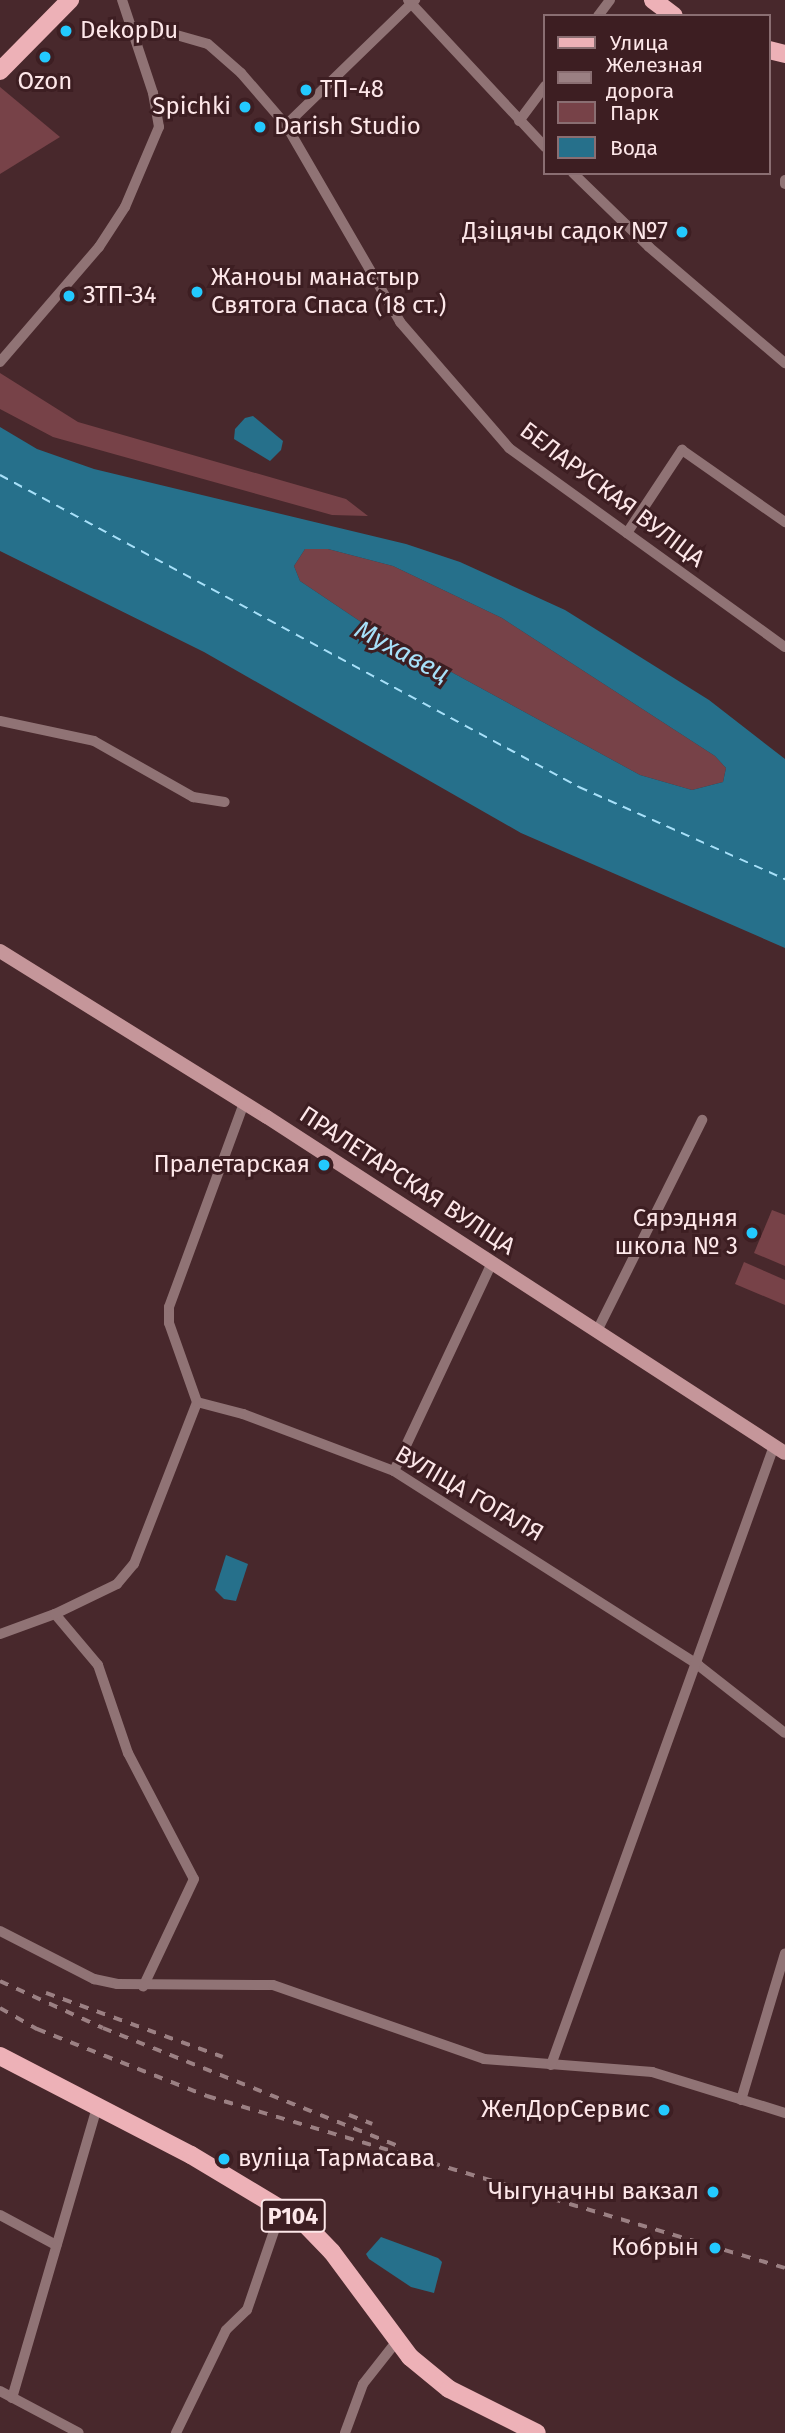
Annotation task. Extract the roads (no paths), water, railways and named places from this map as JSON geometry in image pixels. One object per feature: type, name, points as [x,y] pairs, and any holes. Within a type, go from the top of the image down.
[{"type":"main road","points":[[0,71],[70,0]]},
{"type":"main road","points":[[653,0],[671,14]]},
{"type":"main road","name":"ПРАЛЕТАРСКАЯ ВУЛІЦА","points":[[0,951],[244,1103],[779,1449]]},
{"type":"main road","name":"Р104","points":[[0,2056],[191,2155],[304,2223],[332,2252],[396,2342],[449,2389],[537,2433]]},
{"type":"street","points":[[0,362],[99,247],[125,208],[159,127],[135,32],[122,0]]},
{"type":"street","points":[[286,125],[411,1],[544,146]]},
{"type":"street","name":"БЕЛАРУСКАЯ ВУЛІЦА","points":[[135,32],[173,34],[208,44],[241,73],[286,125],[400,322],[509,448],[785,647]]},
{"type":"street","points":[[519,121],[544,87]]},
{"type":"street","points":[[575,175],[649,247],[785,363]]},
{"type":"street","points":[[627,533],[682,450],[785,522]]},
{"type":"street","points":[[0,721],[94,741],[193,797],[225,803]]},
{"type":"street","points":[[0,1634],[55,1614],[117,1584],[134,1564],[197,1402],[169,1324],[169,1307],[244,1103]]},
{"type":"street","points":[[597,1331],[702,1120]]},
{"type":"street","points":[[394,1471],[492,1263]]},
{"type":"street","name":"ВУЛІЦА ГОГАЛЯ","points":[[197,1402],[243,1414],[394,1471],[538,1558],[698,1665],[785,1733]]},
{"type":"street","points":[[551,2065],[779,1449]]},
{"type":"street","points":[[55,1614],[98,1665],[128,1753],[194,1880],[143,1987]]},
{"type":"street","points":[[0,1931],[94,1979],[143,1987],[273,1985],[484,2059],[652,2072],[785,2113]]},
{"type":"street","points":[[741,2099],[785,1953]]},
{"type":"street","points":[[12,2398],[97,2108]]},
{"type":"street","points":[[176,2433],[226,2330],[247,2310],[282,2208]]},
{"type":"street","points":[[0,2215],[56,2245]]},
{"type":"street","points":[[345,2433],[363,2384],[396,2342]]},
{"type":"street","points":[[0,2391],[79,2433]]},
{"type":"water","points":[[253,416],[283,441],[281,450],[270,461],[234,439],[235,429],[245,418]]},
{"type":"water","name":"Мухавец","points":[[0,427],[37,449],[94,469],[406,544],[460,562],[565,610],[709,700],[785,759],[785,948],[521,833],[204,652],[0,551]],"holes":[[[305,549],[328,549],[393,566],[502,618],[715,756],[726,768],[723,782],[692,790],[640,775],[367,626],[300,581],[294,566]]]},
{"type":"water","points":[[226,1555],[248,1564],[236,1601],[224,1599],[215,1590]]},
{"type":"water","points":[[381,2237],[438,2258],[442,2262],[434,2293],[411,2287],[369,2259],[366,2254]]},
{"type":"railway","points":[[0,1981],[103,2028],[401,2147]]},
{"type":"railway","points":[[46,1993],[223,2057]]},
{"type":"railway","points":[[0,2008],[37,2029],[207,2096],[785,2268]]},
{"type":"railway","points":[[349,2115],[372,2124]]},
{"type":"place","name":"DekopDu","points":[[66,31]]},
{"type":"place","name":"Ozon","points":[[45,57]]},
{"type":"place","name":"ТП-48","points":[[306,90]]},
{"type":"place","name":"Spichki","points":[[245,107]]},
{"type":"place","name":"Darish Studio","points":[[260,127]]},
{"type":"place","name":"Дзіцячы садок №7","points":[[682,232]]},
{"type":"place","name":"Жаночы манастыр Святога Спаса (18 ст.)","points":[[197,292]]},
{"type":"place","name":"ЗТП-34","points":[[69,296]]},
{"type":"place","name":"Пралетарская","points":[[324,1165]]},
{"type":"place","name":"Сярэдняя школа № 3","points":[[752,1233]]},
{"type":"place","name":"ЖелДорСервис","points":[[664,2110]]},
{"type":"place","name":"вуліца Тармасава","points":[[224,2159]]},
{"type":"place","name":"Чыгуначны вакзал","points":[[713,2192]]},
{"type":"place","name":"Кобрын","points":[[715,2248]]}]
